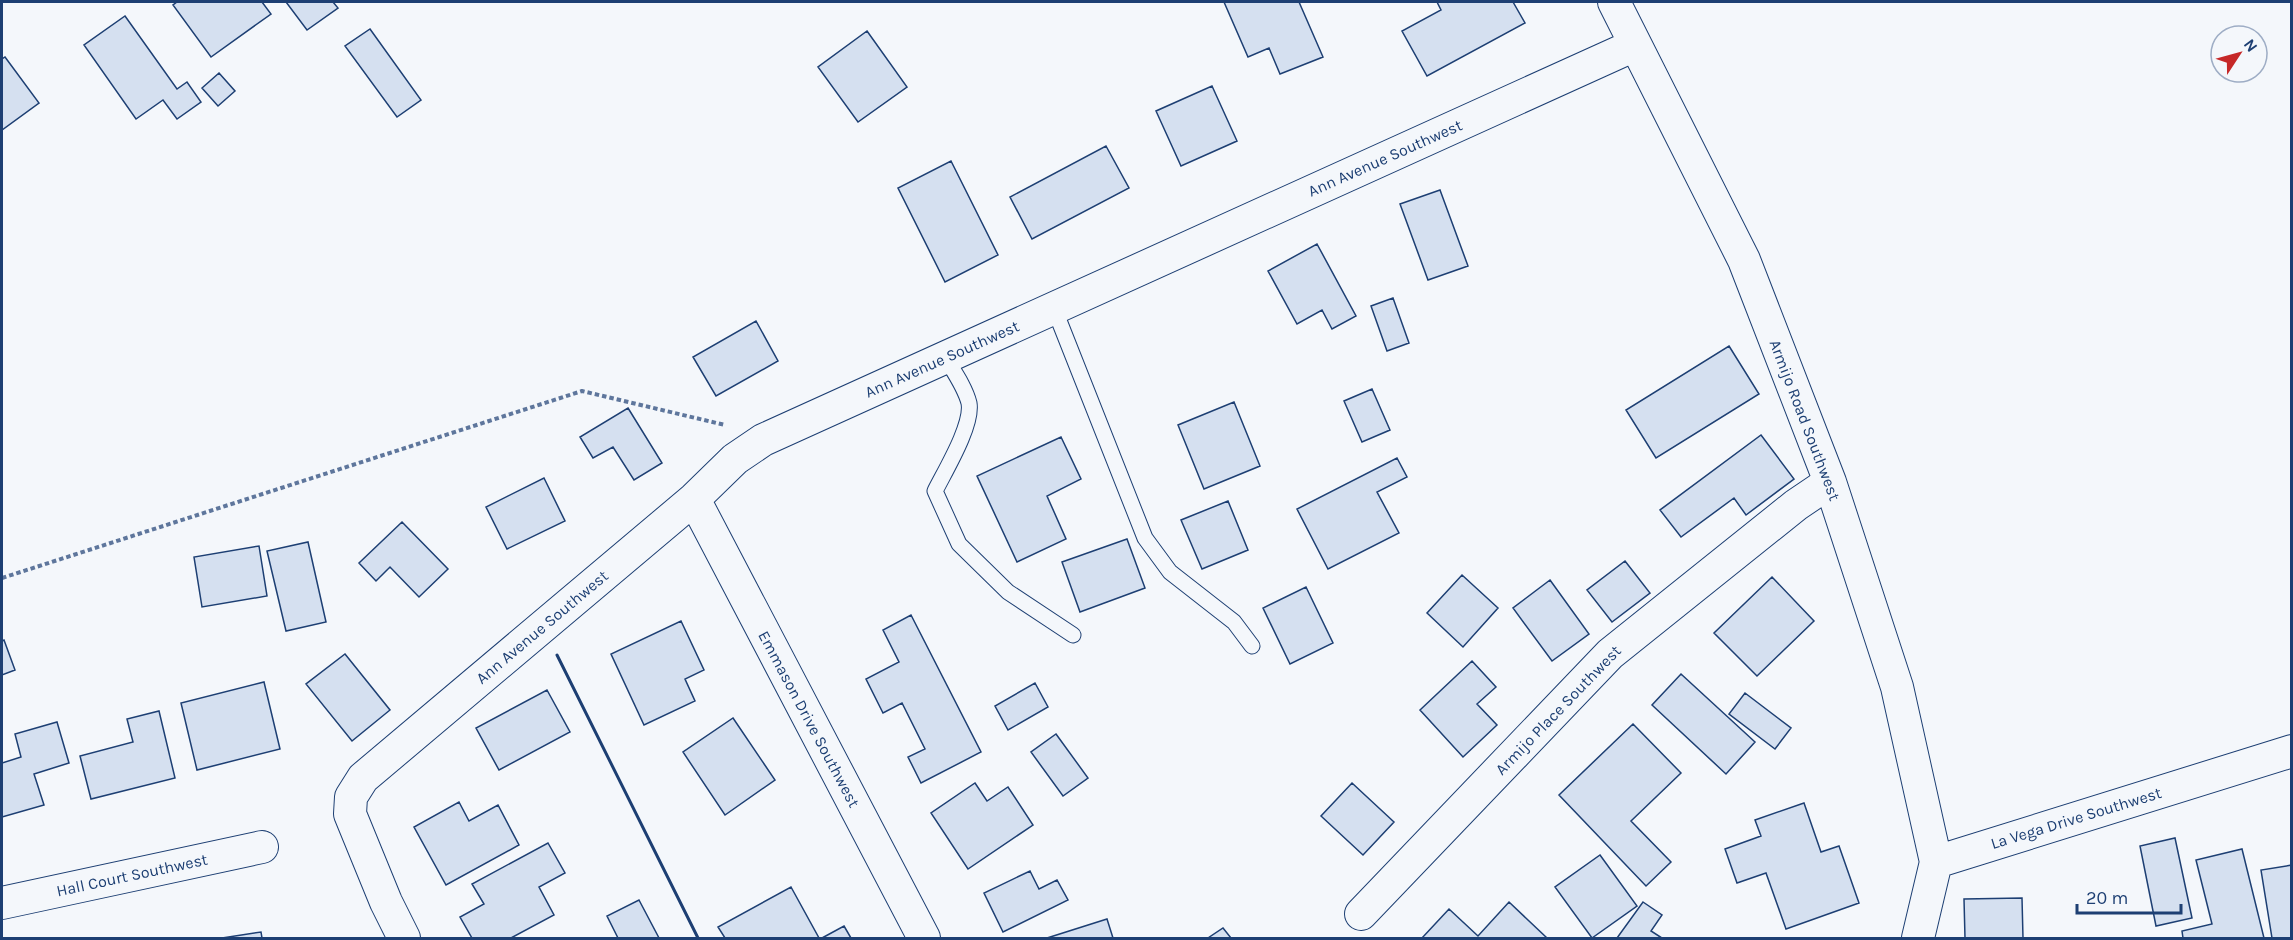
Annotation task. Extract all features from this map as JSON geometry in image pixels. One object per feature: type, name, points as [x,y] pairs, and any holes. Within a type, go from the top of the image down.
[{"type":"street","name":"Armijo Road Southwest","points":[[1614,2],[1744,260],[1830,482],[1897,687],[1936,862]]},
{"type":"street","name":"Ann Avenue Southwest","points":[[404,939],[386,902],[350,814],[351,797],[363,778],[694,499],[735,459],[773,436],[1635,45]]},
{"type":"street","name":"Armijo Place Southwest","points":[[1361,914],[1610,654],[1796,505],[1830,482]]},
{"type":"street","name":"Emmason Drive Southwest","points":[[694,499],[924,939]]},
{"type":"street","name":"La Vega Drive Southwest","points":[[1936,862],[2292,751]]},
{"type":"street","name":"Hall Court Southwest","points":[[2,903],[262,847]]},
{"type":"street","points":[[1918,939],[1936,862]]},
{"type":"lane","points":[[1054,308],[1145,537],[1170,572],[1234,622],[1252,646]]},
{"type":"lane","points":[[945,357],[963,387],[969,406],[962,438],[935,491],[959,544],[1008,592],[1074,635]]},
{"type":"path","points":[[2,578],[582,391],[773,436]]},
{"type":"building","points":[[177,2],[262,2],[271,14],[211,57],[173,5]]},
{"type":"building","points":[[286,2],[333,2],[338,8],[307,30]]},
{"type":"building","points":[[1224,2],[1299,2],[1323,57],[1280,74],[1269,48],[1248,57]]},
{"type":"building","points":[[1437,2],[1513,2],[1525,23],[1427,76],[1402,31],[1441,10]]},
{"type":"building","points":[[125,16],[177,89],[187,82],[201,102],[177,119],[163,100],[136,119],[84,45]]},
{"type":"building","points":[[370,29],[421,100],[397,117],[345,46]]},
{"type":"building","points":[[867,31],[907,87],[858,122],[818,67]]},
{"type":"building","points":[[5,57],[39,103],[2,130],[2,59]]},
{"type":"building","points":[[219,73],[235,91],[218,106],[202,88]]},
{"type":"building","points":[[1212,86],[1237,141],[1181,166],[1156,111]]},
{"type":"building","points":[[1106,146],[1129,188],[1032,239],[1010,197]]},
{"type":"building","points":[[951,161],[998,255],[945,282],[898,188]]},
{"type":"building","points":[[1440,190],[1468,266],[1428,280],[1400,204]]},
{"type":"building","points":[[1317,244],[1356,316],[1332,329],[1322,310],[1297,324],[1268,271]]},
{"type":"building","points":[[1393,298],[1409,343],[1387,351],[1371,306]]},
{"type":"building","points":[[756,321],[778,361],[716,396],[693,357]]},
{"type":"building","points":[[1729,346],[1759,394],[1656,458],[1626,410]]},
{"type":"building","points":[[1372,389],[1390,430],[1362,442],[1344,401]]},
{"type":"building","points":[[1234,402],[1260,466],[1204,489],[1178,425]]},
{"type":"building","points":[[628,408],[662,463],[634,480],[613,447],[593,458],[580,437]]},
{"type":"building","points":[[1761,435],[1794,479],[1746,515],[1734,498],[1681,537],[1660,510]]},
{"type":"building","points":[[1061,437],[1081,479],[1047,496],[1066,539],[1017,562],[977,476]]},
{"type":"building","points":[[1397,458],[1407,477],[1377,492],[1399,533],[1328,569],[1297,509]]},
{"type":"building","points":[[544,478],[565,521],[507,549],[486,507]]},
{"type":"building","points":[[1228,501],[1248,550],[1202,569],[1181,520]]},
{"type":"building","points":[[402,522],[448,569],[419,597],[390,567],[376,581],[359,563]]},
{"type":"building","points":[[1127,539],[1145,588],[1080,612],[1062,562]]},
{"type":"building","points":[[308,542],[326,622],[286,631],[267,551]]},
{"type":"building","points":[[259,546],[267,596],[202,607],[194,557]]},
{"type":"building","points":[[1625,561],[1650,593],[1612,622],[1587,590]]},
{"type":"building","points":[[1462,575],[1498,608],[1463,647],[1427,613]]},
{"type":"building","points":[[1772,577],[1814,621],[1757,676],[1714,633]]},
{"type":"building","points":[[1550,580],[1589,634],[1552,661],[1513,608]]},
{"type":"building","points":[[1306,587],[1333,643],[1290,664],[1263,608]]},
{"type":"building","points":[[911,615],[981,752],[921,783],[908,757],[925,749],[902,703],[883,713],[866,679],[899,662],[883,630]]},
{"type":"building","points":[[681,621],[704,670],[685,679],[695,701],[644,725],[611,654]]},
{"type":"building","points":[[4,640],[15,670],[2,675],[2,641]]},
{"type":"building","points":[[345,654],[390,710],[352,741],[306,684]]},
{"type":"building","points":[[1472,661],[1496,687],[1477,704],[1497,725],[1463,757],[1420,710]]},
{"type":"building","points":[[1681,674],[1755,742],[1726,774],[1652,705]]},
{"type":"building","points":[[264,682],[280,749],[197,770],[181,703]]},
{"type":"building","points":[[1035,683],[1048,707],[1008,730],[995,706]]},
{"type":"building","points":[[547,690],[570,732],[499,770],[476,728]]},
{"type":"building","points":[[1745,693],[1791,728],[1775,749],[1729,714]]},
{"type":"building","points":[[159,711],[175,778],[91,799],[80,756],[133,742],[127,719]]},
{"type":"building","points":[[733,718],[775,780],[725,815],[683,752]]},
{"type":"building","points":[[57,722],[69,763],[34,774],[44,805],[2,817],[2,763],[21,757],[15,734]]},
{"type":"building","points":[[1633,724],[1681,773],[1631,821],[1671,862],[1646,886],[1559,795]]},
{"type":"building","points":[[1056,734],[1088,778],[1063,796],[1031,752]]},
{"type":"building","points":[[975,783],[987,801],[1008,787],[1033,825],[968,869],[931,813]]},
{"type":"building","points":[[1352,783],[1394,822],[1363,855],[1321,816]]},
{"type":"building","points":[[459,802],[469,821],[498,805],[519,845],[446,885],[414,827]]},
{"type":"building","points":[[1804,803],[1821,852],[1839,846],[1859,903],[1786,929],[1766,873],[1737,883],[1725,849],[1761,836],[1755,820]]},
{"type":"building","points":[[2175,838],[2192,918],[2156,926],[2140,846]]},
{"type":"building","points":[[548,843],[565,873],[539,887],[554,915],[511,938],[472,938],[460,917],[484,904],[472,884]]},
{"type":"building","points":[[2242,849],[2264,938],[2183,938],[2182,931],[2212,924],[2196,860]]},
{"type":"building","points":[[1600,855],[1637,906],[1592,938],[1555,887]]},
{"type":"building","points":[[2292,865],[2292,938],[2272,938],[2261,870]]},
{"type":"building","points":[[1030,871],[1039,889],[1057,880],[1068,900],[1003,932],[984,893]]},
{"type":"building","points":[[791,887],[819,938],[725,938],[718,927]]},
{"type":"building","points":[[2022,898],[2023,938],[1965,938],[1964,899]]},
{"type":"building","points":[[639,900],[659,938],[618,938],[607,916]]},
{"type":"building","points":[[1509,902],[1547,938],[1422,938],[1449,909],[1478,936]]},
{"type":"building","points":[[1643,902],[1662,915],[1651,931],[1662,938],[1617,938]]},
{"type":"building","points":[[1107,919],[1113,938],[1047,938]]},
{"type":"building","points":[[844,926],[851,938],[822,938]]},
{"type":"building","points":[[1223,928],[1231,938],[1208,938]]},
{"type":"building","points":[[261,932],[262,938],[222,938]]},
{"type":"wall","points":[[557,655],[698,938]]}]
